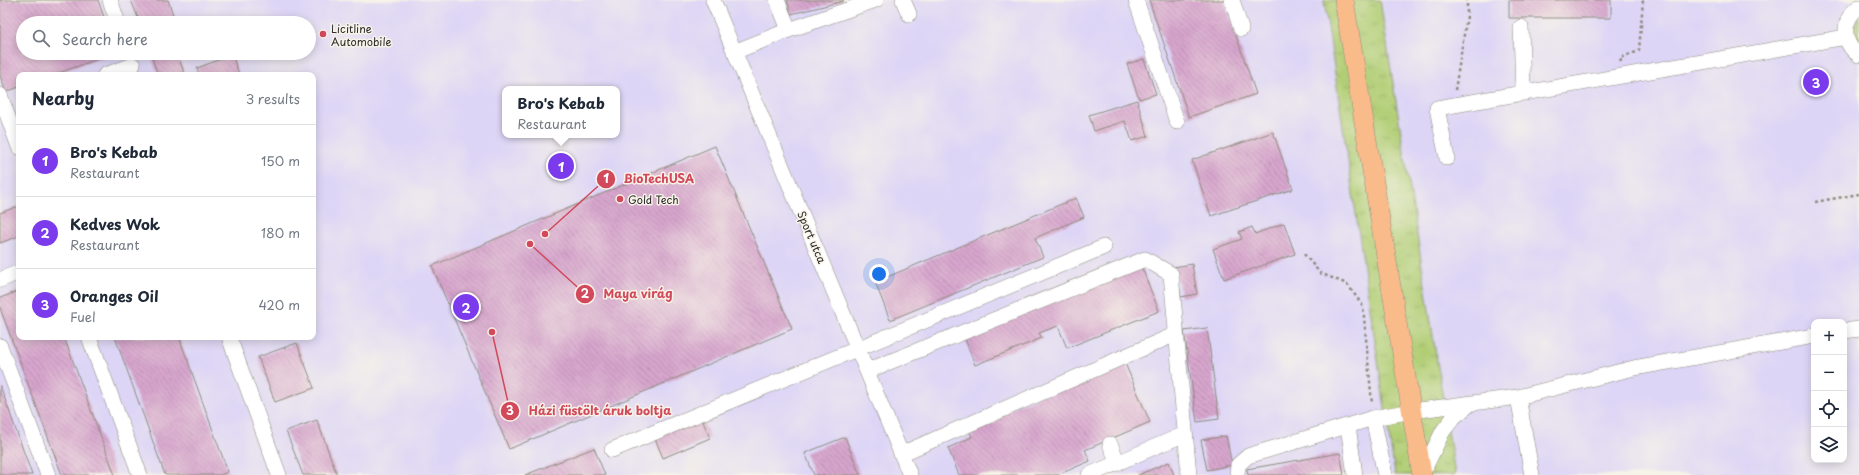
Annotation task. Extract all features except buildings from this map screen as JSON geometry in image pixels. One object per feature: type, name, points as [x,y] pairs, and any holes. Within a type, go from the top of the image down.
[{"type":"main road","points":[[1344,0],[1422,475]]},
{"type":"street","points":[[110,0],[116,16]]},
{"type":"street","name":"Sport utca","points":[[713,0],[910,475]]},
{"type":"street","points":[[777,0],[789,30]]},
{"type":"street","points":[[734,52],[789,30],[876,0]]},
{"type":"street","points":[[903,0],[908,14]]},
{"type":"street","points":[[1136,0],[1177,122]]},
{"type":"street","points":[[1232,0],[1241,29]]},
{"type":"street","points":[[1859,7],[1853,11],[1847,22],[1846,37],[1852,49],[1859,55]]},
{"type":"street","points":[[1521,27],[1523,93]]},
{"type":"street","points":[[1447,158],[1437,108],[1846,37]]},
{"type":"street","points":[[112,72],[132,64]]},
{"type":"street","points":[[0,95],[12,108],[16,130]]},
{"type":"street","points":[[612,450],[1104,247]]},
{"type":"street","points":[[867,371],[1145,258],[1171,274],[1189,475]]},
{"type":"street","points":[[0,280],[16,273]]},
{"type":"street","points":[[1847,331],[1859,329]]},
{"type":"street","points":[[901,454],[1176,334]]},
{"type":"street","points":[[1237,475],[1238,465],[1248,456],[1373,418],[1518,396],[1634,368],[1811,337]]},
{"type":"street","points":[[90,340],[140,475]]},
{"type":"street","points":[[230,340],[274,474]]},
{"type":"street","points":[[0,346],[48,475]]},
{"type":"street","points":[[1518,396],[1532,475]]},
{"type":"street","points":[[1422,475],[1444,431],[1454,417],[1470,404]]},
{"type":"street","points":[[1373,418],[1385,475]]},
{"type":"street","points":[[1348,426],[1355,475]]},
{"type":"street","points":[[1089,475],[1185,434]]},
{"type":"street","points":[[1110,444],[1118,463]]},
{"type":"path","points":[[1452,106],[1467,16],[1467,0]]},
{"type":"path","points":[[1622,76],[1620,58],[1639,51],[1643,0]]},
{"type":"path","points":[[1815,202],[1859,194]]},
{"type":"path","points":[[1304,254],[1320,273],[1347,284],[1363,306],[1373,418]]},
{"type":"shaded area","points":[[0,0],[1324,0],[1395,475],[0,475]]},
{"type":"shaded area","points":[[1380,0],[1859,0],[1859,475],[1455,475]]},
{"type":"green space","points":[[1324,0],[1380,0],[1455,475],[1395,475]]},
{"type":"green space","points":[[1859,16],[1859,46],[1853,31]]},
{"type":"place","name":"Licitline Automobile","points":[[323,34]]},
{"type":"place","name":"Oranges Oil","points":[[1816,82]]},
{"type":"place","name":"Bro's Kebab","points":[[561,166]]},
{"type":"place","name":"Gold Tech","points":[[620,199]]},
{"type":"place","name":"BioTechUSA","points":[[545,234]]},
{"type":"place","name":"Maya virág","points":[[530,244]]},
{"type":"place","name":"Kedves Wok","points":[[466,307]]},
{"type":"place","name":"Házi füstölt áruk boltja","points":[[492,332]]}]
